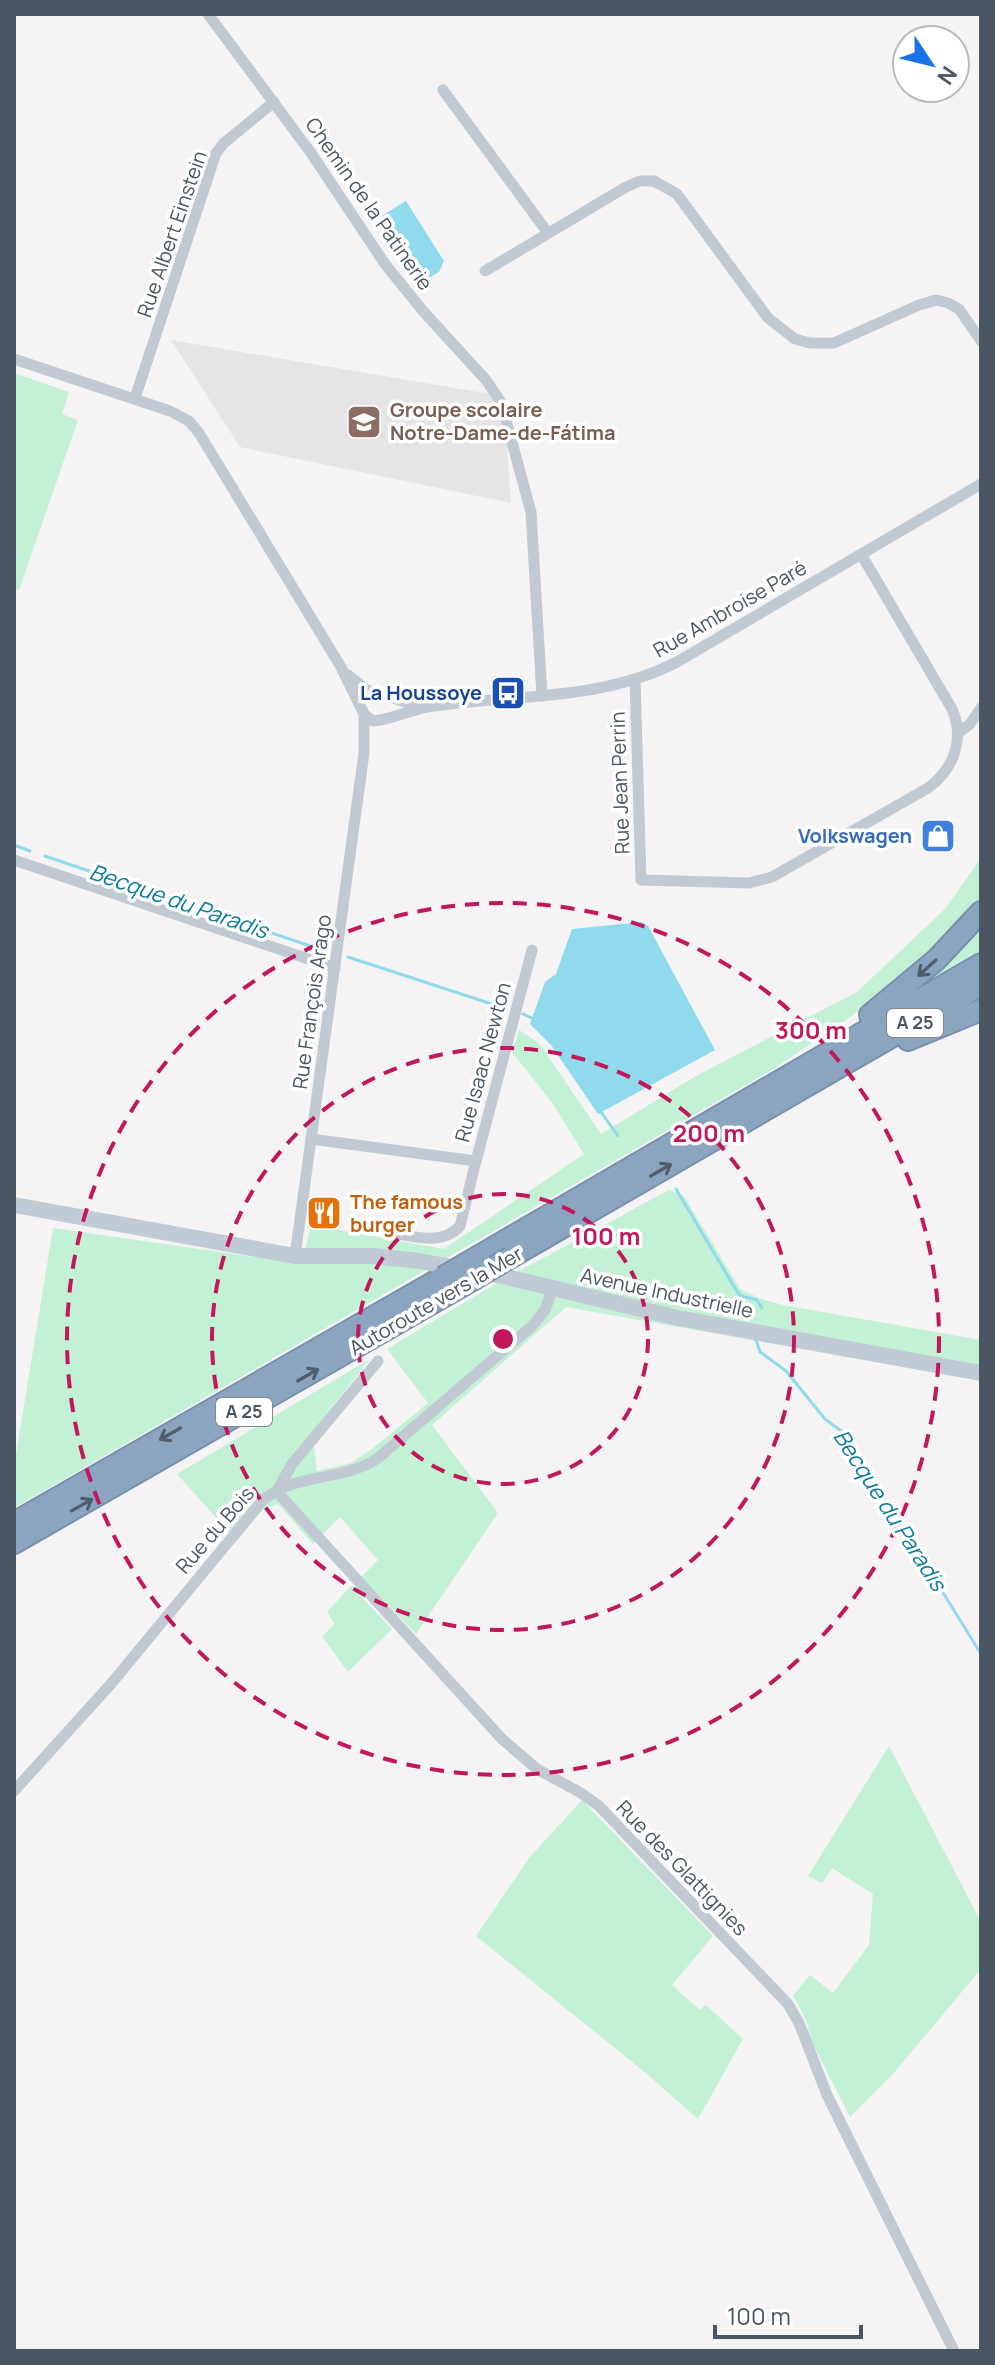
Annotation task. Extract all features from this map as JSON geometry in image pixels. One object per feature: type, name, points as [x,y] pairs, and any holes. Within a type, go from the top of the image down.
[{"type":"highway","points":[[782,1080],[890,1001],[936,960],[981,912]]},
{"type":"highway","name":"A 25","points":[[14,1523],[981,964]]},
{"type":"highway","name":"Autoroute vers la Mer","points":[[14,1543],[981,985]]},
{"type":"highway","points":[[848,1062],[866,1061],[981,1010]]},
{"type":"street","name":"Chemin de la Patinerie","points":[[208,14],[274,102],[392,272],[486,380],[503,406],[531,512],[542,696]]},
{"type":"street","points":[[443,90],[548,233]]},
{"type":"street","name":"Rue Albert Einstein","points":[[135,398],[216,153],[274,102]]},
{"type":"street","points":[[485,271],[633,183],[654,181],[677,194],[768,318],[795,339],[810,343],[834,343],[936,300],[959,309],[981,341]]},
{"type":"street","name":"Rue François Arago","points":[[14,359],[177,413],[194,426],[341,667],[363,712],[364,753],[295,1256]]},
{"type":"street","name":"Rue Ambroise Paré","points":[[382,719],[427,707],[601,689],[635,680],[677,662],[981,484]]},
{"type":"street","points":[[861,554],[952,709],[958,733],[970,724],[981,708]]},
{"type":"street","name":"Rue François Arago","points":[[341,667],[358,685],[381,694]]},
{"type":"street","name":"Rue Jean Perrin","points":[[635,680],[641,880],[749,883],[767,880],[933,784],[953,759],[958,733]]},
{"type":"street","points":[[381,694],[390,705],[382,719],[371,720],[363,712],[365,698],[381,694]]},
{"type":"street","name":"Rue Ambroise Paré","points":[[381,694],[397,702],[427,707]]},
{"type":"street","name":"Rue François Arago","points":[[364,753],[370,734],[382,719]]},
{"type":"street","points":[[14,860],[335,968]]},
{"type":"street","name":"Rue Isaac Newton","points":[[311,1139],[476,1161],[532,950]]},
{"type":"street","points":[[398,1234],[441,1238],[454,1233],[460,1226],[476,1161]]},
{"type":"street","name":"Avenue Industrielle","points":[[14,1205],[295,1256],[406,1259],[553,1288],[678,1318],[981,1373]]},
{"type":"street","name":"Rue du Bois","points":[[14,1791],[110,1685],[252,1511],[278,1489],[356,1469],[378,1458],[532,1326],[545,1310],[553,1288]]},
{"type":"street","points":[[278,1489],[292,1464],[378,1361]]},
{"type":"street","name":"Rue des Glattignies","points":[[278,1489],[286,1503],[502,1739],[537,1769],[599,1806],[788,2004],[799,2023],[827,2095],[954,2351]]},
{"type":"shaded area","name":"Groupe scolaire Notre-Dame-de-Fátima","points":[[171,340],[490,394],[506,432],[511,503],[240,447]]},
{"type":"green space","points":[[14,373],[69,392],[62,414],[78,420],[19,590],[14,589]]},
{"type":"green space","points":[[981,858],[981,954],[914,994],[900,983],[772,1070],[14,1508],[14,1467],[53,1228],[302,1264],[311,1225],[444,1249],[584,1154],[553,1104],[512,1052],[519,1030],[539,1043],[601,1134],[696,1076],[857,992],[945,909]]},
{"type":"green space","points":[[669,1190],[684,1196],[740,1289],[783,1305],[981,1340],[981,1381],[566,1307],[432,1425],[498,1513],[416,1634],[361,1577],[378,1560],[340,1517],[313,1544],[278,1504],[263,1509],[237,1541],[177,1474],[370,1359],[312,1432],[317,1471],[351,1463],[428,1403],[387,1349],[497,1283]]},
{"type":"green space","points":[[351,1586],[392,1629],[348,1672],[322,1636],[335,1624],[327,1612]]},
{"type":"green space","points":[[889,1746],[981,1922],[981,1969],[892,2075],[850,2117],[810,2038],[807,2021],[793,1996],[810,1975],[833,1993],[869,1945],[873,1894],[832,1868],[822,1883],[808,1876]]},
{"type":"green space","points":[[582,1800],[713,1936],[672,1985],[700,2010],[706,2005],[743,2039],[698,2119],[476,1936],[529,1858]]},
{"type":"water","points":[[406,201],[444,261],[439,272],[427,279],[421,269],[415,271],[378,218]]},
{"type":"water","points":[[642,922],[648,926],[715,1050],[598,1114],[551,1045],[530,1024],[545,982],[556,974],[572,929]]},
{"type":"waterway","name":"Becque du Paradis","points":[[14,845],[30,851]]},
{"type":"waterway","name":"Becque du Paradis","points":[[45,856],[313,947]]},
{"type":"waterway","name":"Becque du Paradis","points":[[348,957],[501,1007]]},
{"type":"waterway","name":"Becque du Paradis","points":[[523,1014],[534,1019]]},
{"type":"waterway","name":"Becque du Paradis","points":[[601,1112],[618,1136]]},
{"type":"waterway","name":"Becque du Paradis","points":[[676,1189],[736,1290],[741,1296],[757,1300],[762,1308]]},
{"type":"waterway","name":"Becque du Paradis","points":[[756,1340],[760,1352],[786,1371],[825,1419],[845,1434],[981,1654]]},
{"type":"place","name":"Groupe scolaire Notre-Dame-de-Fátima","points":[[364,422]]},
{"type":"place","name":"La Houssoye","points":[[508,693]]},
{"type":"place","name":"Volkswagen","points":[[938,836]]},
{"type":"place","name":"The famous burger","points":[[324,1213]]}]
